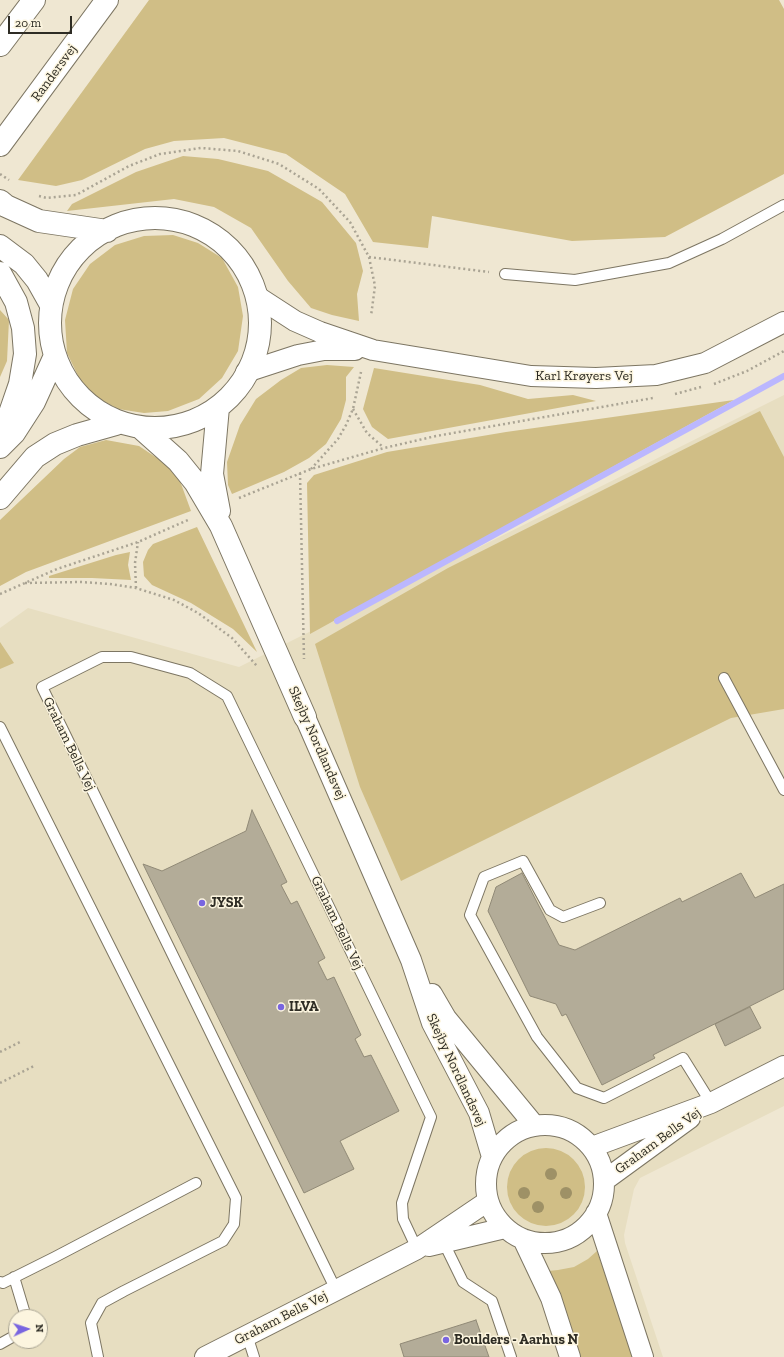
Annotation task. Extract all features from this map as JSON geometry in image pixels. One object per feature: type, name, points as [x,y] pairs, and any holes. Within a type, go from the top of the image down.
[{"type":"street","points":[[0,45],[34,0]]},
{"type":"street","name":"Randersvej","points":[[0,146],[107,0]]},
{"type":"street","points":[[0,201],[6,206],[39,221],[107,231]]},
{"type":"street","points":[[160,216],[193,222],[219,236],[242,262],[258,297],[258,334],[246,372],[237,388],[218,407],[191,420],[174,426],[141,428],[116,424],[90,410],[68,387],[54,358],[50,329],[51,305],[65,270],[81,251],[107,231],[134,220],[160,216]]},
{"type":"street","points":[[0,246],[24,264],[37,280],[51,305]]},
{"type":"street","points":[[0,273],[16,302],[23,328],[24,354],[20,384],[10,413],[0,430]]},
{"type":"street","name":"Karl Krøyers Vej","points":[[258,297],[295,321],[320,332],[373,350]]},
{"type":"street","name":"Karl Krøyers Vej","points":[[246,372],[298,355],[324,350],[373,350],[531,376],[596,378],[656,375],[705,363],[784,322]]},
{"type":"street","points":[[0,447],[14,433],[34,402],[54,358]]},
{"type":"street","name":"Skejby Nordlandsvej","points":[[218,407],[212,474],[222,526]]},
{"type":"street","points":[[0,498],[35,458],[55,444],[77,435],[116,424]]},
{"type":"street","name":"Skejby Nordlandsvej","points":[[141,428],[178,461],[195,482],[222,526],[411,960],[432,1023],[479,1113],[492,1157]]},
{"type":"street","name":"Skejby Nordlandsvej","points":[[411,960],[446,1018],[535,1126]]},
{"type":"street","name":"Graham Bells Vej","points":[[592,1147],[710,1103],[784,1066]]},
{"type":"street","name":"Graham Bells Vej","points":[[605,1180],[710,1103]]},
{"type":"street","points":[[547,1125],[560,1127],[572,1132],[592,1147],[600,1162],[605,1180],[601,1202],[596,1213],[583,1229],[565,1240],[544,1244],[523,1239],[505,1228],[494,1215],[488,1201],[486,1178],[492,1157],[505,1140],[519,1131],[535,1126],[547,1125]]},
{"type":"street","name":"Graham Bells Vej","points":[[442,1238],[488,1201]]},
{"type":"street","points":[[596,1213],[643,1357]]},
{"type":"street","name":"Graham Bells Vej","points":[[205,1357],[417,1249],[442,1238],[505,1228]]},
{"type":"street","points":[[523,1239],[551,1298],[570,1357]]},
{"type":"lane","points":[[504,274],[574,280],[669,263],[722,239],[784,205]]},
{"type":"lane","name":"Graham Bells Vej","points":[[336,1290],[42,687],[102,657],[131,657],[190,673],[227,696],[431,1117],[402,1203],[403,1219],[417,1249]]},
{"type":"lane","points":[[724,678],[784,790]]},
{"type":"lane","points":[[0,727],[236,1198],[234,1224],[223,1241],[102,1303],[91,1323],[98,1357]]},
{"type":"lane","points":[[600,903],[563,917],[550,910],[524,861],[484,877],[470,914],[537,1037],[577,1088],[604,1098],[683,1058],[710,1103]]},
{"type":"lane","points":[[0,1282],[3,1283],[55,1257],[196,1183]]},
{"type":"lane","points":[[442,1238],[463,1282],[492,1301],[511,1357]]},
{"type":"lane","points":[[14,1277],[24,1309]]},
{"type":"lane","points":[[248,1335],[254,1357]]},
{"type":"path","points":[[32,194],[47,198],[76,195],[129,166],[160,154],[201,148],[238,151],[279,164],[319,190],[350,222],[369,257],[375,286],[371,316]]},
{"type":"path","points":[[0,174],[12,183]]},
{"type":"path","points":[[369,257],[504,274]]},
{"type":"path","points":[[712,384],[746,371],[784,351]]},
{"type":"path","points":[[311,469],[338,439],[346,425],[353,409],[361,372]]},
{"type":"path","points":[[669,395],[705,386]]},
{"type":"path","points":[[238,498],[311,469],[384,448],[436,436],[653,398]]},
{"type":"path","points":[[353,409],[367,432],[384,448]]},
{"type":"path","points":[[300,473],[304,662]]},
{"type":"path","points":[[0,594],[56,570],[138,542],[188,520]]},
{"type":"path","points":[[136,588],[135,563],[138,542]]},
{"type":"path","points":[[25,583],[81,582],[136,588],[174,600],[198,614],[232,638],[261,672]]},
{"type":"path","points":[[0,1052],[22,1041]]},
{"type":"path","points":[[0,1083],[34,1066]]},
{"type":"shaded area","points":[[149,0],[779,0],[784,9],[784,174],[665,237],[572,241],[432,216],[428,248],[373,242],[345,194],[286,154],[224,138],[174,141],[145,149],[82,180],[56,186],[18,180]]},
{"type":"shaded area","points":[[183,156],[218,159],[268,171],[322,202],[356,243],[363,271],[357,294],[359,321],[332,315],[311,308],[288,281],[251,228],[214,207],[174,199],[67,211],[72,204],[136,172]]},
{"type":"shaded area","points":[[173,235],[198,243],[222,258],[238,287],[243,316],[238,351],[222,378],[199,399],[168,411],[144,413],[118,409],[98,398],[80,380],[67,353],[65,320],[73,289],[90,264],[115,245],[144,236]]},
{"type":"shaded area","points":[[0,310],[9,320],[7,361],[0,377]]},
{"type":"shaded area","points":[[327,365],[354,367],[346,377],[346,400],[341,419],[326,444],[309,458],[284,472],[232,494],[228,485],[227,462],[240,425],[256,399],[281,380],[301,368]]},
{"type":"shaded area","points":[[374,368],[480,385],[528,399],[573,395],[596,401],[388,439],[372,427],[363,409]]},
{"type":"shaded area","points":[[784,395],[784,1106],[640,1178],[634,1189],[624,1235],[625,1243],[663,1357],[0,1357],[0,628],[28,608],[239,667]]},
{"type":"shaded area","points":[[734,400],[310,634],[307,483],[314,475],[387,452],[506,432]]},
{"type":"shaded area","points":[[760,411],[784,457],[784,709],[731,718],[401,881],[360,787],[315,644],[448,568]]},
{"type":"shaded area","points":[[106,440],[139,446],[175,472],[180,481],[191,511],[26,572],[0,586],[0,520],[64,459],[80,447]]},
{"type":"shaded area","points":[[197,527],[257,652],[233,629],[191,603],[152,585],[144,576],[143,562],[148,550],[153,544]]},
{"type":"shaded area","points":[[130,552],[128,565],[131,580],[49,578],[49,576]]},
{"type":"shaded area","points":[[0,642],[14,663],[0,669]]},
{"type":"shaded area","points":[[546,1148],[561,1151],[574,1159],[582,1172],[585,1187],[582,1202],[574,1215],[561,1223],[546,1226],[531,1223],[518,1215],[510,1202],[507,1187],[510,1172],[518,1159],[531,1151]]},
{"type":"shaded area","points":[[597,1251],[633,1357],[577,1357],[548,1271],[574,1267],[588,1259]]},
{"type":"building","name":"ILVA","points":[[252,810],[287,882],[281,885],[291,904],[297,901],[325,958],[318,962],[327,980],[334,977],[361,1035],[355,1039],[364,1057],[371,1055],[399,1111],[340,1141],[354,1169],[304,1193],[143,864],[162,871],[246,831]]},
{"type":"building","points":[[522,873],[559,945],[575,950],[680,898],[682,902],[741,873],[755,898],[784,884],[784,989],[653,1055],[655,1058],[602,1085],[566,1014],[562,1016],[556,1004],[530,996],[488,911],[496,887]]},
{"type":"building","points":[[750,1007],[761,1028],[725,1046],[715,1024]]},
{"type":"building","points":[[476,1320],[489,1357],[404,1357],[400,1344]]},
{"type":"waterway","points":[[337,621],[784,376]]},
{"type":"place","name":"JYSK","points":[[202,903]]},
{"type":"place","name":"ILVA","points":[[281,1007]]},
{"type":"place","name":"Boulders - Aarhus N","points":[[446,1340]]}]
